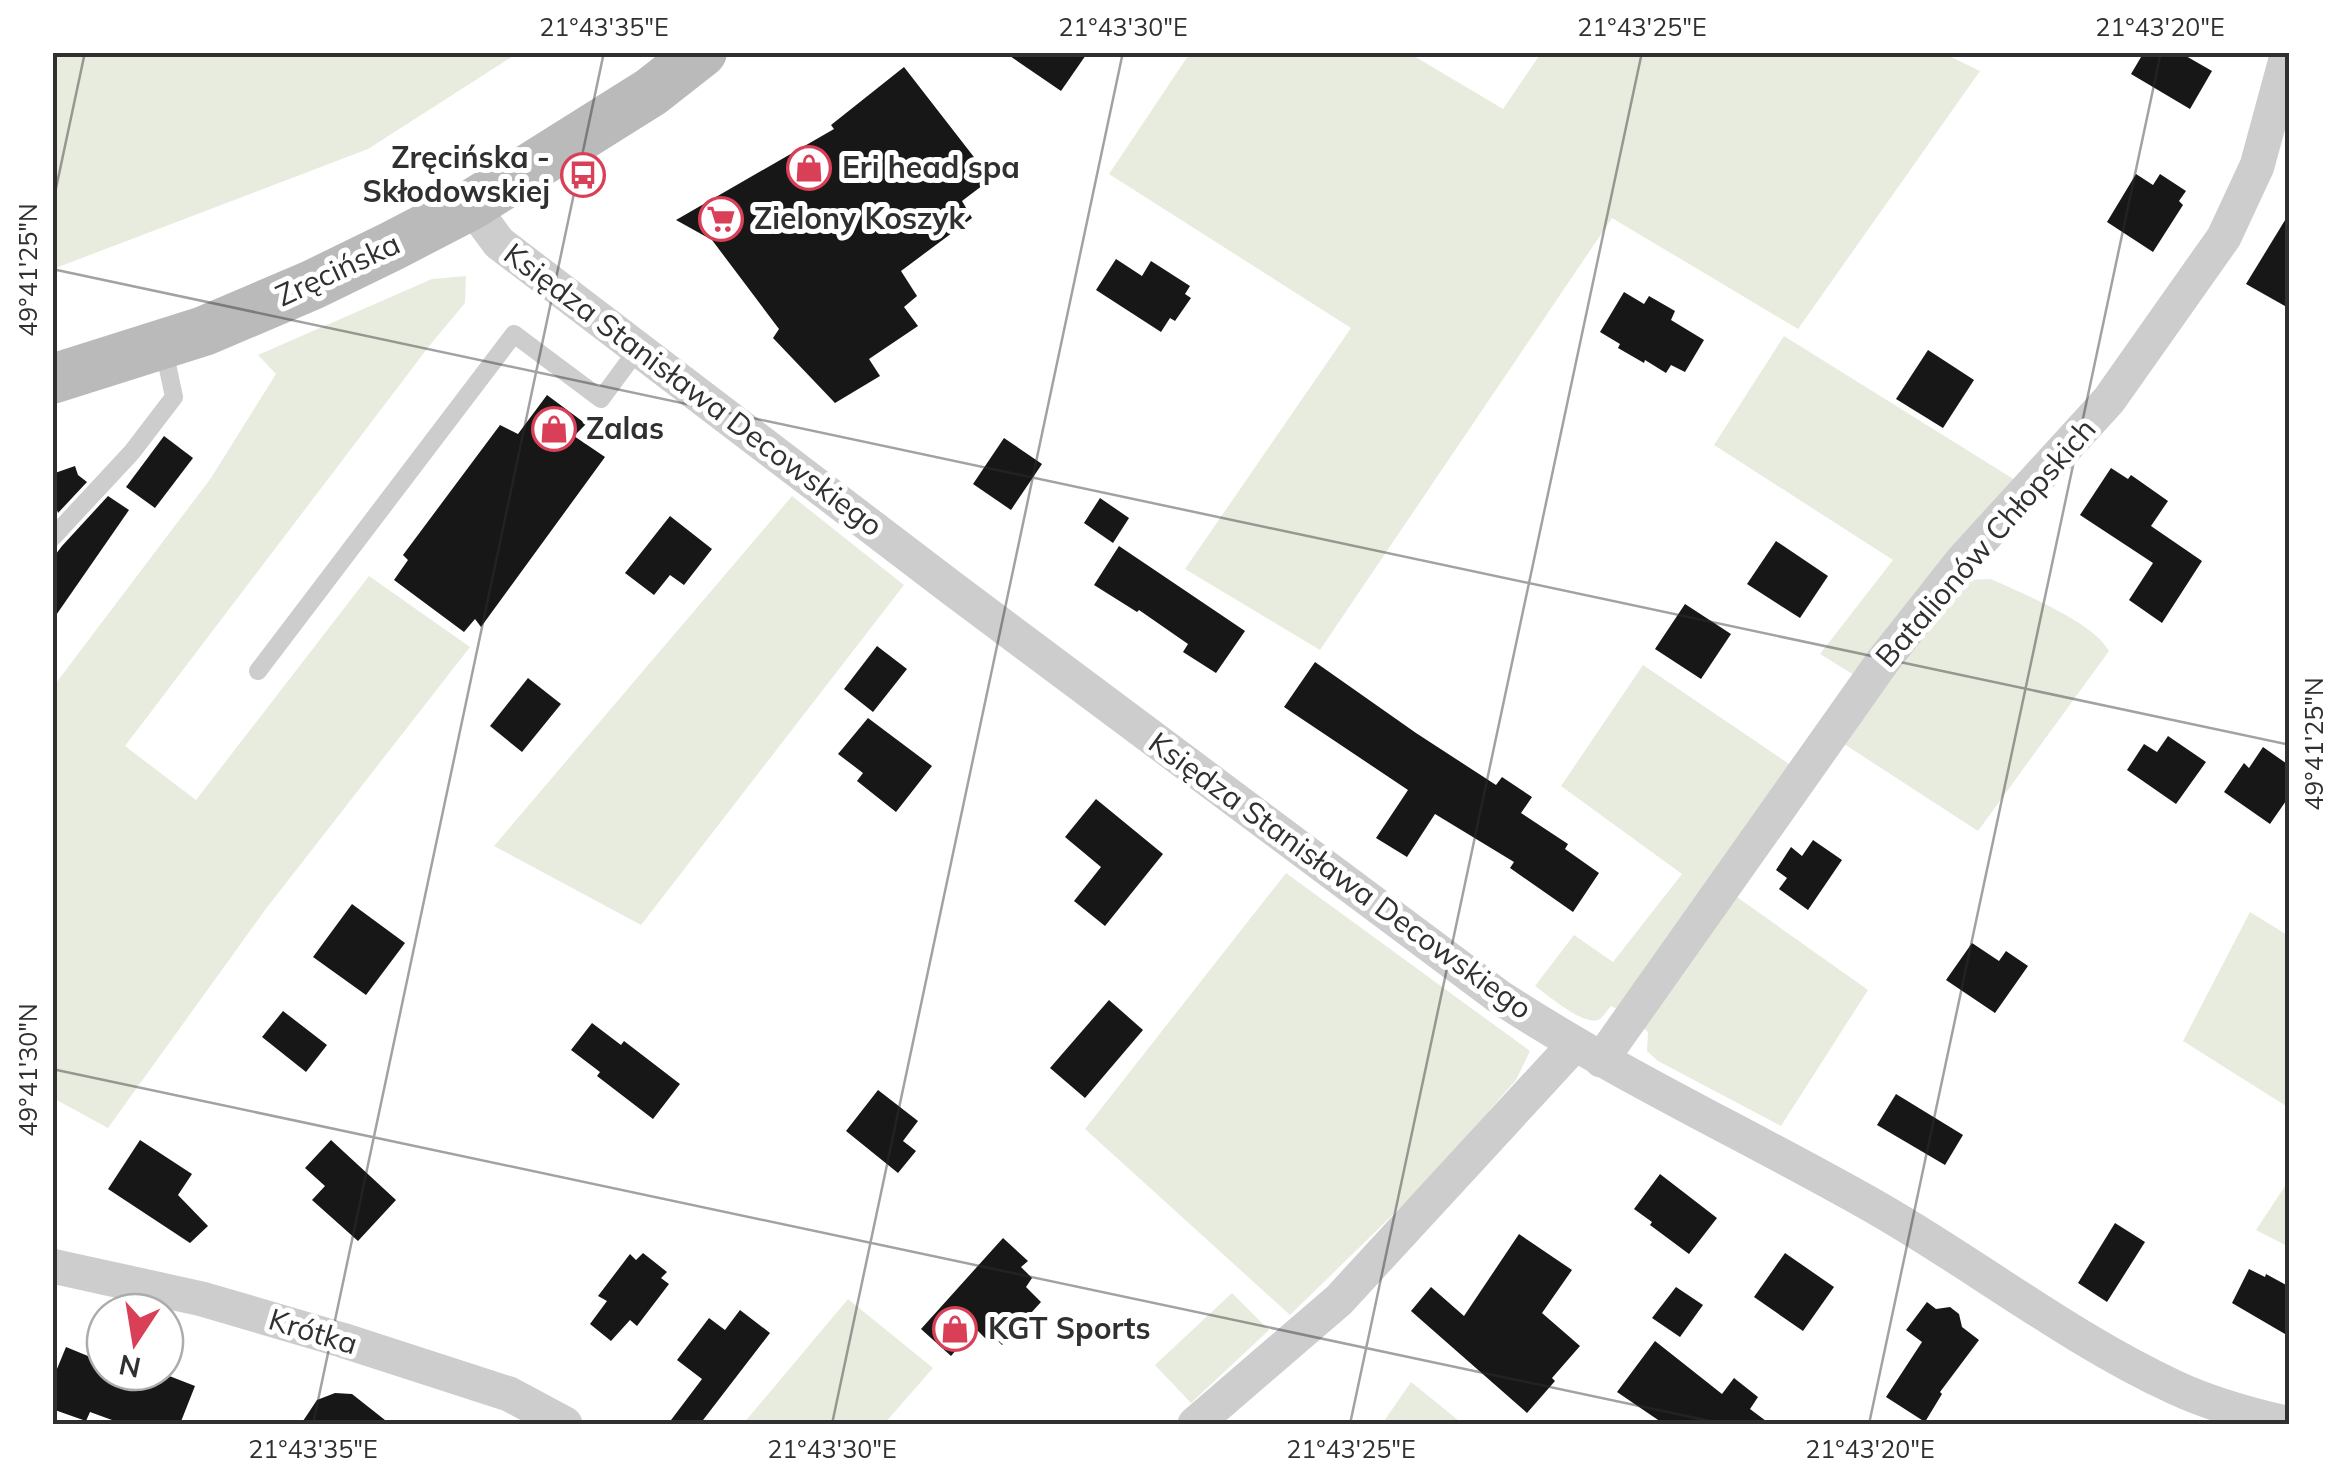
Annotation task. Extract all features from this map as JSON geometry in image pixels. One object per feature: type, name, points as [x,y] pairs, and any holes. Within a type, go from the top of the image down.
[{"type":"street","name":"Zręcińska","points":[[52,379],[204,330],[312,285],[472,205],[651,92],[702,52]]},
{"type":"street","name":"Batalionów Chłopskich","points":[[1195,1424],[1339,1300],[1588,1052],[1962,561],[2108,400],[2224,237],[2256,166],[2288,52]]},
{"type":"street","name":"Księdza Stanisława Decowskiego","points":[[472,205],[499,243],[1498,996],[1588,1052],[1882,1211],[2114,1356],[2178,1388],[2290,1424]]},
{"type":"street","name":"Krótka","points":[[52,1266],[202,1299],[342,1340],[509,1394],[565,1424]]},
{"type":"lane","points":[[258,671],[514,334],[600,398],[638,349]]},
{"type":"lane","points":[[52,538],[132,452],[174,397],[163,345]]},
{"type":"shaded area","points":[[53,52],[518,53],[368,149],[53,269]]},
{"type":"shaded area","points":[[1190,53],[1409,53],[1503,109],[1541,53],[1943,53],[1980,71],[1798,329],[1612,218],[1320,650],[1185,569],[1351,328],[1109,174]]},
{"type":"shaded area","points":[[466,276],[465,303],[125,746],[196,800],[369,576],[470,647],[265,910],[108,1128],[53,1098],[53,687],[211,478],[276,374],[258,355],[432,279]]},
{"type":"shaded area","points":[[1784,336],[2015,480],[1859,678],[1820,654],[1893,560],[1714,445]]},
{"type":"shaded area","points":[[792,496],[904,585],[641,925],[494,846]]},
{"type":"shaded area","points":[[1991,579],[2073,619],[2109,651],[1978,831],[1841,742],[1964,580]]},
{"type":"shaded area","points":[[1643,665],[1792,766],[1617,1009],[1611,1006],[1593,1021],[1576,1015],[1535,986],[1574,935],[1613,962],[1682,874],[1561,786]]},
{"type":"shaded area","points":[[1286,873],[1530,1051],[1516,1080],[1489,1111],[1490,1120],[1290,1315],[1085,1129]]},
{"type":"shaded area","points":[[1734,895],[1868,990],[1781,1126],[1658,1061],[1647,1051],[1648,1032],[1642,1027]]},
{"type":"shaded area","points":[[2250,912],[2289,936],[2289,1108],[2183,1041]]},
{"type":"shaded area","points":[[2289,1180],[2289,1247],[2256,1230]]},
{"type":"shaded area","points":[[1232,1293],[1269,1330],[1191,1403],[1155,1365]]},
{"type":"shaded area","points":[[848,1299],[933,1368],[884,1424],[743,1424]]},
{"type":"shaded area","points":[[1411,1382],[1463,1424],[1382,1424]]},
{"type":"building","points":[[1004,52],[1088,52],[1061,91]]},
{"type":"building","points":[[2144,52],[2179,52],[2212,71],[2190,109],[2131,74]]},
{"type":"building","points":[[904,67],[991,179],[962,201],[972,218],[901,271],[917,296],[904,307],[918,326],[869,359],[880,376],[835,403],[773,338],[779,329],[712,240],[676,220],[834,129],[831,125]]},
{"type":"building","points":[[2136,174],[2153,185],[2160,174],[2186,191],[2179,201],[2183,205],[2153,252],[2107,222]]},
{"type":"building","points":[[2290,212],[2290,309],[2246,284]]},
{"type":"building","points":[[1116,259],[1142,276],[1151,261],[1190,286],[1185,294],[1191,298],[1175,321],[1170,318],[1161,332],[1096,290]]},
{"type":"building","points":[[1624,292],[1644,304],[1649,296],[1675,311],[1671,320],[1704,340],[1685,372],[1671,365],[1666,373],[1645,360],[1644,363],[1600,332]]},
{"type":"building","points":[[1928,350],[1974,380],[1943,428],[1896,399]]},
{"type":"building","points":[[547,395],[586,424],[574,436],[605,457],[481,627],[475,619],[464,632],[394,580],[408,560],[403,555],[500,425],[518,434]]},
{"type":"building","points":[[164,436],[193,458],[155,508],[126,487]]},
{"type":"building","points":[[1004,438],[1042,464],[1011,510],[973,484]]},
{"type":"building","points":[[75,466],[87,482],[58,513],[52,496],[52,474]]},
{"type":"building","points":[[2111,468],[2128,479],[2131,475],[2168,501],[2151,526],[2202,561],[2162,623],[2129,600],[2153,563],[2080,515]]},
{"type":"building","points":[[108,496],[129,510],[52,621],[52,559]]},
{"type":"building","points":[[1100,498],[1129,518],[1113,543],[1084,523]]},
{"type":"building","points":[[670,516],[712,549],[684,585],[670,575],[654,595],[625,573]]},
{"type":"building","points":[[1776,541],[1828,576],[1800,618],[1747,584]]},
{"type":"building","points":[[1119,546],[1245,631],[1216,673],[1183,652],[1188,644],[1094,585]]},
{"type":"building","points":[[1685,604],[1731,634],[1701,679],[1655,649]]},
{"type":"building","points":[[877,646],[907,669],[873,712],[844,689]]},
{"type":"building","points":[[1315,662],[1496,785],[1502,777],[1532,797],[1521,813],[1568,844],[1565,849],[1599,873],[1573,912],[1510,868],[1514,862],[1435,814],[1407,857],[1376,838],[1408,790],[1284,707]]},
{"type":"building","points":[[528,678],[561,704],[522,752],[490,726]]},
{"type":"building","points":[[868,718],[932,766],[896,812],[857,781],[863,773],[838,754]]},
{"type":"building","points":[[2168,736],[2206,762],[2176,804],[2127,770],[2144,744],[2157,752]]},
{"type":"building","points":[[2263,747],[2290,766],[2290,795],[2270,824],[2224,792],[2244,763],[2249,768]]},
{"type":"building","points":[[1096,799],[1163,854],[1105,926],[1074,901],[1101,867],[1065,837]]},
{"type":"building","points":[[1813,840],[1842,860],[1808,910],[1779,889],[1787,878],[1776,870],[1791,847],[1802,856]]},
{"type":"building","points":[[352,904],[405,943],[366,995],[313,957]]},
{"type":"building","points":[[1972,943],[1999,961],[2006,951],[2028,966],[1995,1013],[1946,980]]},
{"type":"building","points":[[1109,1000],[1143,1030],[1085,1098],[1050,1068]]},
{"type":"building","points":[[283,1011],[327,1045],[306,1072],[262,1037]]},
{"type":"building","points":[[592,1023],[621,1045],[624,1041],[680,1084],[653,1119],[597,1076],[600,1072],[571,1050]]},
{"type":"building","points":[[878,1090],[918,1121],[903,1141],[916,1151],[898,1173],[846,1131]]},
{"type":"building","points":[[1896,1094],[1963,1135],[1945,1165],[1877,1125]]},
{"type":"building","points":[[140,1140],[192,1174],[178,1195],[208,1226],[190,1243],[108,1189]]},
{"type":"building","points":[[331,1140],[396,1200],[358,1241],[312,1200],[325,1186],[305,1168]]},
{"type":"building","points":[[1660,1174],[1717,1218],[1689,1254],[1634,1209]]},
{"type":"building","points":[[2115,1223],[2145,1242],[2107,1302],[2078,1283]]},
{"type":"building","points":[[1519,1234],[1572,1270],[1542,1313],[1580,1346],[1527,1413],[1411,1311],[1431,1287],[1464,1316]]},
{"type":"building","points":[[1003,1238],[1028,1261],[1021,1267],[1032,1278],[1026,1287],[1041,1302],[1002,1345],[992,1335],[986,1339],[975,1328],[951,1356],[921,1329]]},
{"type":"building","points":[[643,1253],[667,1272],[661,1278],[669,1284],[637,1326],[630,1320],[611,1341],[590,1324],[607,1301],[598,1296],[630,1254],[636,1260]]},
{"type":"building","points":[[1785,1253],[1834,1287],[1803,1331],[1754,1297]]},
{"type":"building","points":[[2249,1269],[2290,1287],[2290,1337],[2232,1303]]},
{"type":"building","points":[[1676,1287],[1703,1305],[1680,1337],[1652,1318]]},
{"type":"building","points":[[1927,1302],[1936,1309],[1950,1307],[1959,1314],[1962,1327],[1979,1340],[1940,1392],[1925,1422],[1886,1397],[1922,1342],[1906,1330]]},
{"type":"building","points":[[740,1310],[770,1333],[700,1424],[668,1424],[702,1379],[677,1360],[709,1318],[725,1330]]},
{"type":"building","points":[[1655,1341],[1722,1394],[1734,1378],[1758,1397],[1750,1409],[1770,1424],[1664,1424],[1617,1392]]},
{"type":"building","points":[[66,1347],[85,1355],[85,1392],[185,1392],[185,1382],[195,1386],[180,1424],[123,1424],[90,1412],[86,1421],[52,1409],[52,1381]]},
{"type":"building","points":[[335,1393],[352,1394],[390,1424],[301,1424],[317,1400]]},
{"type":"place","name":"Eri head spa","points":[[809,168]]},
{"type":"place","name":"Zręcińska - Skłodowskiej","points":[[583,175]]},
{"type":"place","name":"Zielony Koszyk","points":[[721,219]]},
{"type":"place","name":"Zalas","points":[[554,429]]},
{"type":"place","name":"KGT Sports","points":[[955,1329]]}]
